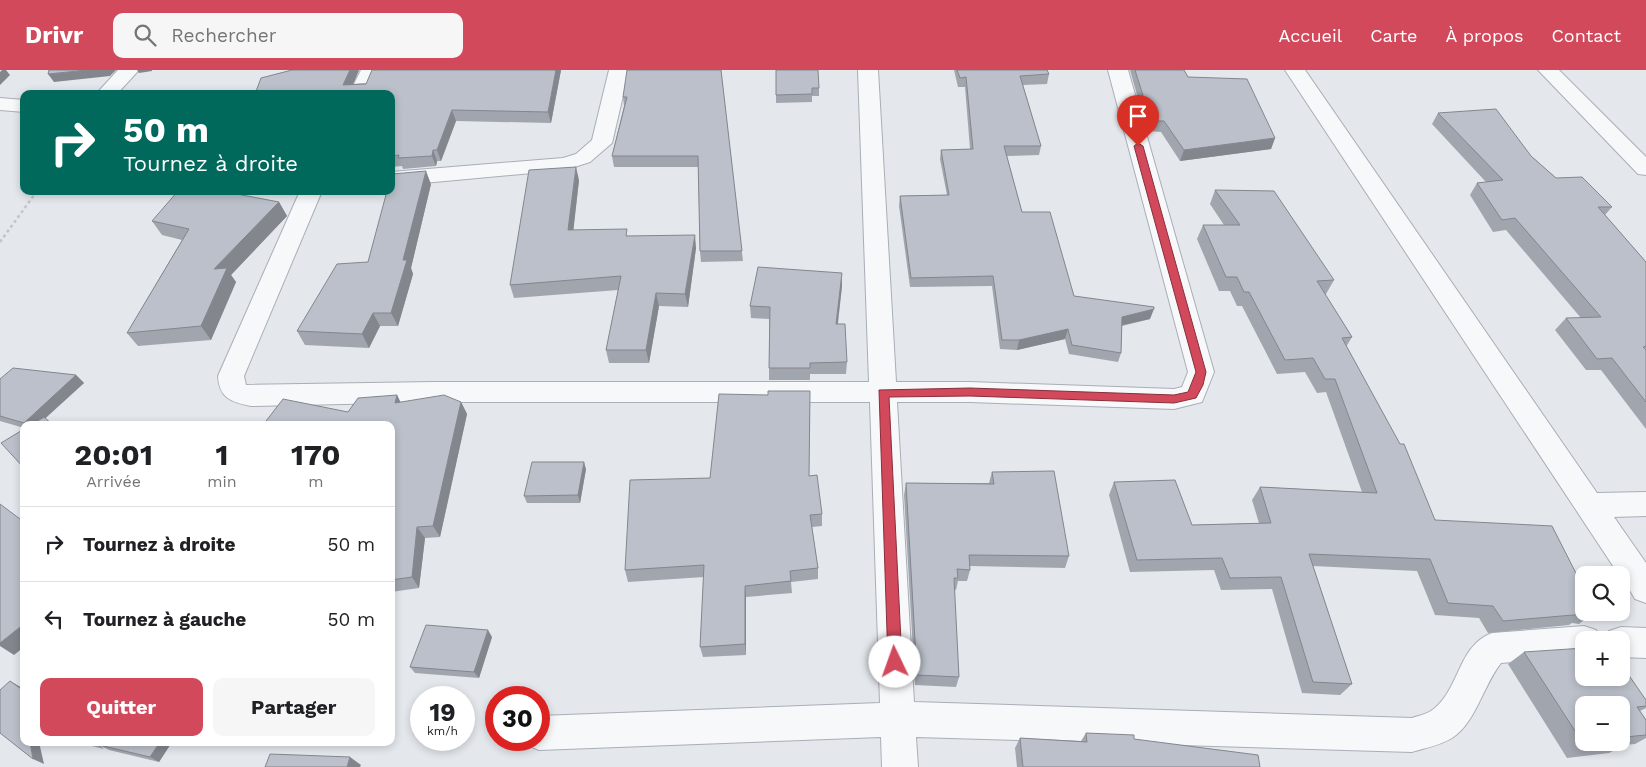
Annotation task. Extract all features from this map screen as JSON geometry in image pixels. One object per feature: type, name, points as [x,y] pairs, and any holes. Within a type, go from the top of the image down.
[{"type":"street","points":[[110,90],[129,70]]},
{"type":"street","points":[[361,90],[370,70]]},
{"type":"street","points":[[395,179],[565,164],[583,158],[602,143],[619,70]]},
{"type":"street","points":[[868,70],[900,767]]},
{"type":"street","points":[[309,195],[231,376],[232,387],[238,394],[251,396],[434,392],[970,392],[1174,399],[1192,395],[1201,372],[1118,70]]},
{"type":"street","points":[[1295,70],[1646,589]]},
{"type":"street","points":[[1548,70],[1646,169]]},
{"type":"street","points":[[0,104],[20,106]]},
{"type":"street","points":[[1591,505],[1646,504]]},
{"type":"street","points":[[550,733],[898,720],[1412,735],[1441,726],[1456,710],[1478,665],[1492,648],[1575,642]]},
{"type":"street","points":[[1630,642],[1646,643]]},
{"type":"path","points":[[0,242],[34,195]]},
{"type":"building","points":[[49,70],[88,70],[48,74]]},
{"type":"building","points":[[292,70],[350,70],[343,85],[366,84],[372,70],[556,70],[548,112],[452,110],[437,150],[433,150],[432,156],[398,158],[399,155],[395,156],[395,90],[256,90],[261,78]]},
{"type":"building","points":[[627,70],[721,70],[742,251],[700,251],[698,156],[612,156],[627,97],[623,97]]},
{"type":"building","points":[[776,70],[818,70],[819,88],[812,88],[812,94],[776,95]]},
{"type":"building","points":[[957,70],[1047,70],[1049,74],[1020,76],[1041,146],[1004,146],[1022,212],[1050,212],[1074,296],[1154,307],[1154,309],[1122,317],[1121,353],[1072,345],[1068,329],[1019,340],[1002,340],[993,276],[911,278],[900,196],[949,195],[941,150],[973,149],[966,77],[960,78]]},
{"type":"building","points":[[1135,70],[1184,70],[1188,77],[1247,79],[1275,138],[1184,150],[1164,121],[1151,121]]},
{"type":"building","points":[[1496,109],[1531,156],[1556,178],[1582,177],[1612,207],[1598,207],[1646,262],[1646,346],[1643,347],[1646,350],[1646,402],[1612,358],[1597,359],[1566,318],[1601,317],[1515,218],[1502,220],[1477,183],[1503,180],[1438,113]]},
{"type":"building","points":[[576,167],[568,230],[627,229],[626,236],[695,235],[685,294],[656,293],[646,350],[606,350],[621,276],[510,285],[529,170]]},
{"type":"building","points":[[426,171],[403,260],[407,260],[391,313],[373,313],[362,334],[297,331],[337,264],[368,262],[386,195],[395,195],[395,174]]},
{"type":"building","points":[[1215,190],[1274,191],[1334,280],[1317,281],[1352,337],[1342,338],[1400,444],[1404,444],[1435,520],[1552,526],[1575,571],[1575,615],[1503,621],[1493,606],[1448,603],[1430,559],[1309,554],[1352,684],[1313,682],[1281,577],[1230,578],[1222,558],[1137,560],[1114,482],[1175,480],[1192,525],[1271,523],[1260,487],[1377,493],[1335,379],[1325,379],[1313,358],[1285,360],[1249,292],[1244,292],[1237,277],[1226,277],[1203,225],[1240,225]]},
{"type":"building","points":[[175,195],[242,195],[279,202],[214,269],[227,268],[201,326],[127,333],[189,229],[152,221]]},
{"type":"building","points":[[758,267],[842,273],[836,324],[845,324],[847,362],[810,363],[810,368],[769,368],[770,307],[750,306]]},
{"type":"building","points":[[13,368],[76,375],[26,421],[20,422],[0,416],[0,379]]},
{"type":"building","points":[[768,391],[810,391],[809,476],[817,475],[822,514],[810,515],[818,568],[790,571],[791,581],[745,586],[745,644],[700,647],[704,565],[625,570],[630,480],[710,478],[719,394],[768,395]]},
{"type":"building","points":[[397,395],[395,403],[444,395],[461,402],[433,526],[417,527],[412,577],[395,579],[395,421],[266,421],[283,399],[348,412],[358,398]]},
{"type":"building","points":[[44,417],[48,421],[38,421]]},
{"type":"building","points":[[20,431],[20,464],[1,443]]},
{"type":"building","points":[[532,462],[584,462],[578,495],[524,496]]},
{"type":"building","points":[[1054,471],[1069,556],[969,555],[970,570],[957,569],[958,578],[954,578],[959,677],[917,675],[906,483],[994,484],[992,472]]},
{"type":"building","points":[[0,504],[20,519],[20,627],[0,643]]},
{"type":"building","points":[[426,625],[488,630],[474,672],[410,667]]},
{"type":"building","points":[[1575,649],[1575,686],[1630,686],[1630,677],[1646,700],[1646,706],[1637,707],[1646,720],[1646,735],[1630,737],[1630,696],[1575,696],[1575,731],[1524,652]]},
{"type":"building","points":[[10,681],[20,688],[20,746],[31,746],[33,759],[0,733],[0,690]]},
{"type":"building","points":[[1086,733],[1134,735],[1134,739],[1258,755],[1260,767],[1023,767],[1020,738],[1087,742]]},
{"type":"building","points":[[103,746],[157,746],[150,757]]},
{"type":"building","points":[[270,754],[350,757],[347,767],[265,767]]},
{"type":"route","points":[[895,662],[883,393],[970,392],[1174,399],[1192,395],[1197,385],[1201,372],[1138,146]]}]
